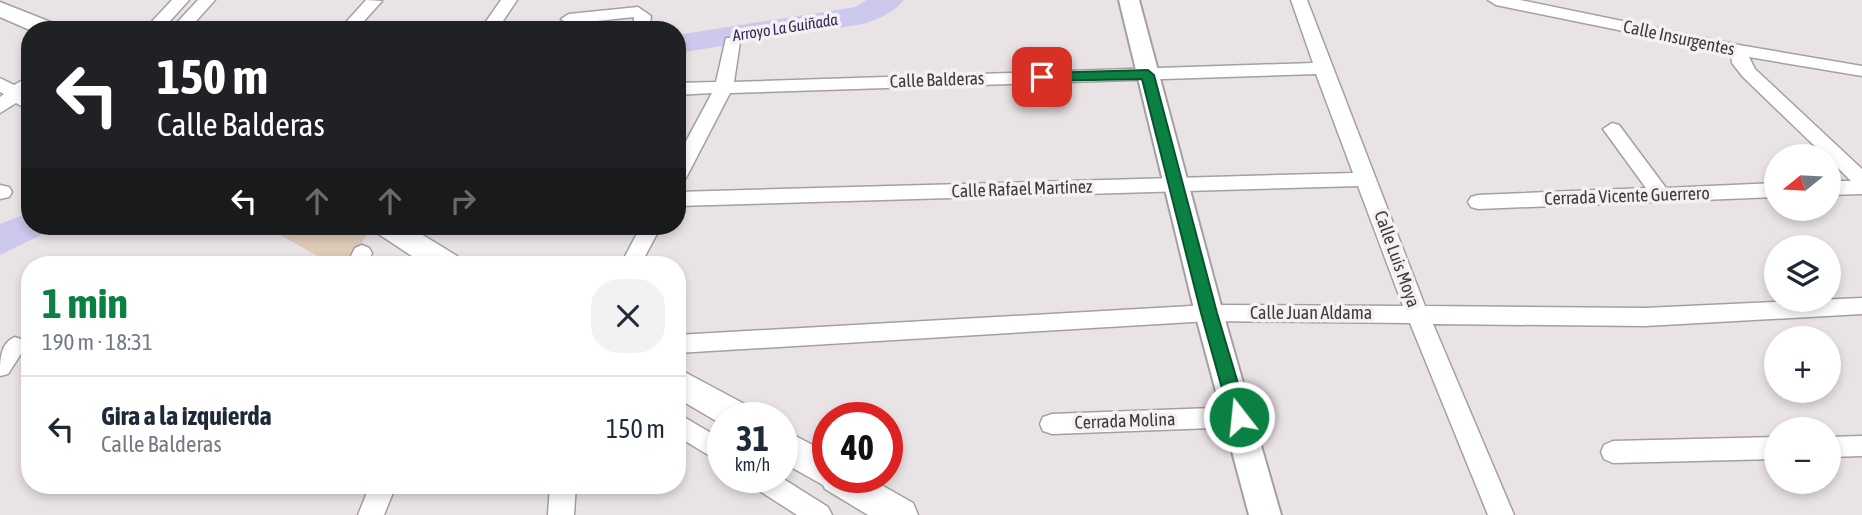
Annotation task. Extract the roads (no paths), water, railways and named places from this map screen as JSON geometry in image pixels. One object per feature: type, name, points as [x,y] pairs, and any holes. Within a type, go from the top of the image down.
[{"type":"main road","points":[[0,9],[29,21]]},
{"type":"main road","points":[[401,235],[434,256]]},
{"type":"main road","points":[[686,386],[713,402]]},
{"type":"main road","points":[[863,493],[900,515]]},
{"type":"street","points":[[161,21],[181,0]]},
{"type":"street","points":[[187,21],[207,0]]},
{"type":"street","points":[[494,21],[509,0]]},
{"type":"street","points":[[567,21],[578,0]]},
{"type":"street","points":[[1129,0],[1209,313],[1265,515]]},
{"type":"street","name":"Calle Luis Moya","points":[[1300,0],[1323,68],[1417,313],[1501,515]]},
{"type":"street","name":"Calle Insurgentes","points":[[1496,0],[1739,50],[1862,71]]},
{"type":"street","points":[[355,21],[374,1]]},
{"type":"street","points":[[571,21],[580,16],[641,21]]},
{"type":"street","points":[[686,159],[724,86],[732,58],[732,42]]},
{"type":"street","points":[[1739,50],[1741,63],[1749,72],[1862,180]]},
{"type":"street","name":"Calle Balderas","points":[[686,88],[1323,68]]},
{"type":"street","points":[[0,107],[15,94]]},
{"type":"street","points":[[1612,129],[1661,195]]},
{"type":"street","name":"Calle Rafael Martínez","points":[[686,199],[1367,179]]},
{"type":"street","points":[[1841,188],[1862,187]]},
{"type":"street","name":"Cerrada Vicente Guerrero","points":[[1478,202],[1764,191]]},
{"type":"street","points":[[635,256],[646,235]]},
{"type":"street","name":"Calle Juan Aldama","points":[[686,343],[1209,313],[1644,317],[1862,306]]},
{"type":"street","points":[[0,368],[15,346]]},
{"type":"street","name":"Cerrada Molina","points":[[1052,424],[1239,417]]},
{"type":"street","points":[[686,429],[707,443]]},
{"type":"street","points":[[1841,447],[1862,446]]},
{"type":"street","points":[[1613,452],[1764,448]]},
{"type":"street","points":[[785,493],[819,515]]},
{"type":"street","points":[[372,515],[380,494]]},
{"type":"street","points":[[561,515],[562,494]]},
{"type":"waterway","name":"Arroyo La Guiñada","points":[[686,43],[863,15],[889,0]]},
{"type":"waterway","name":"Arroyo La Guiñada","points":[[0,241],[21,230]]}]
